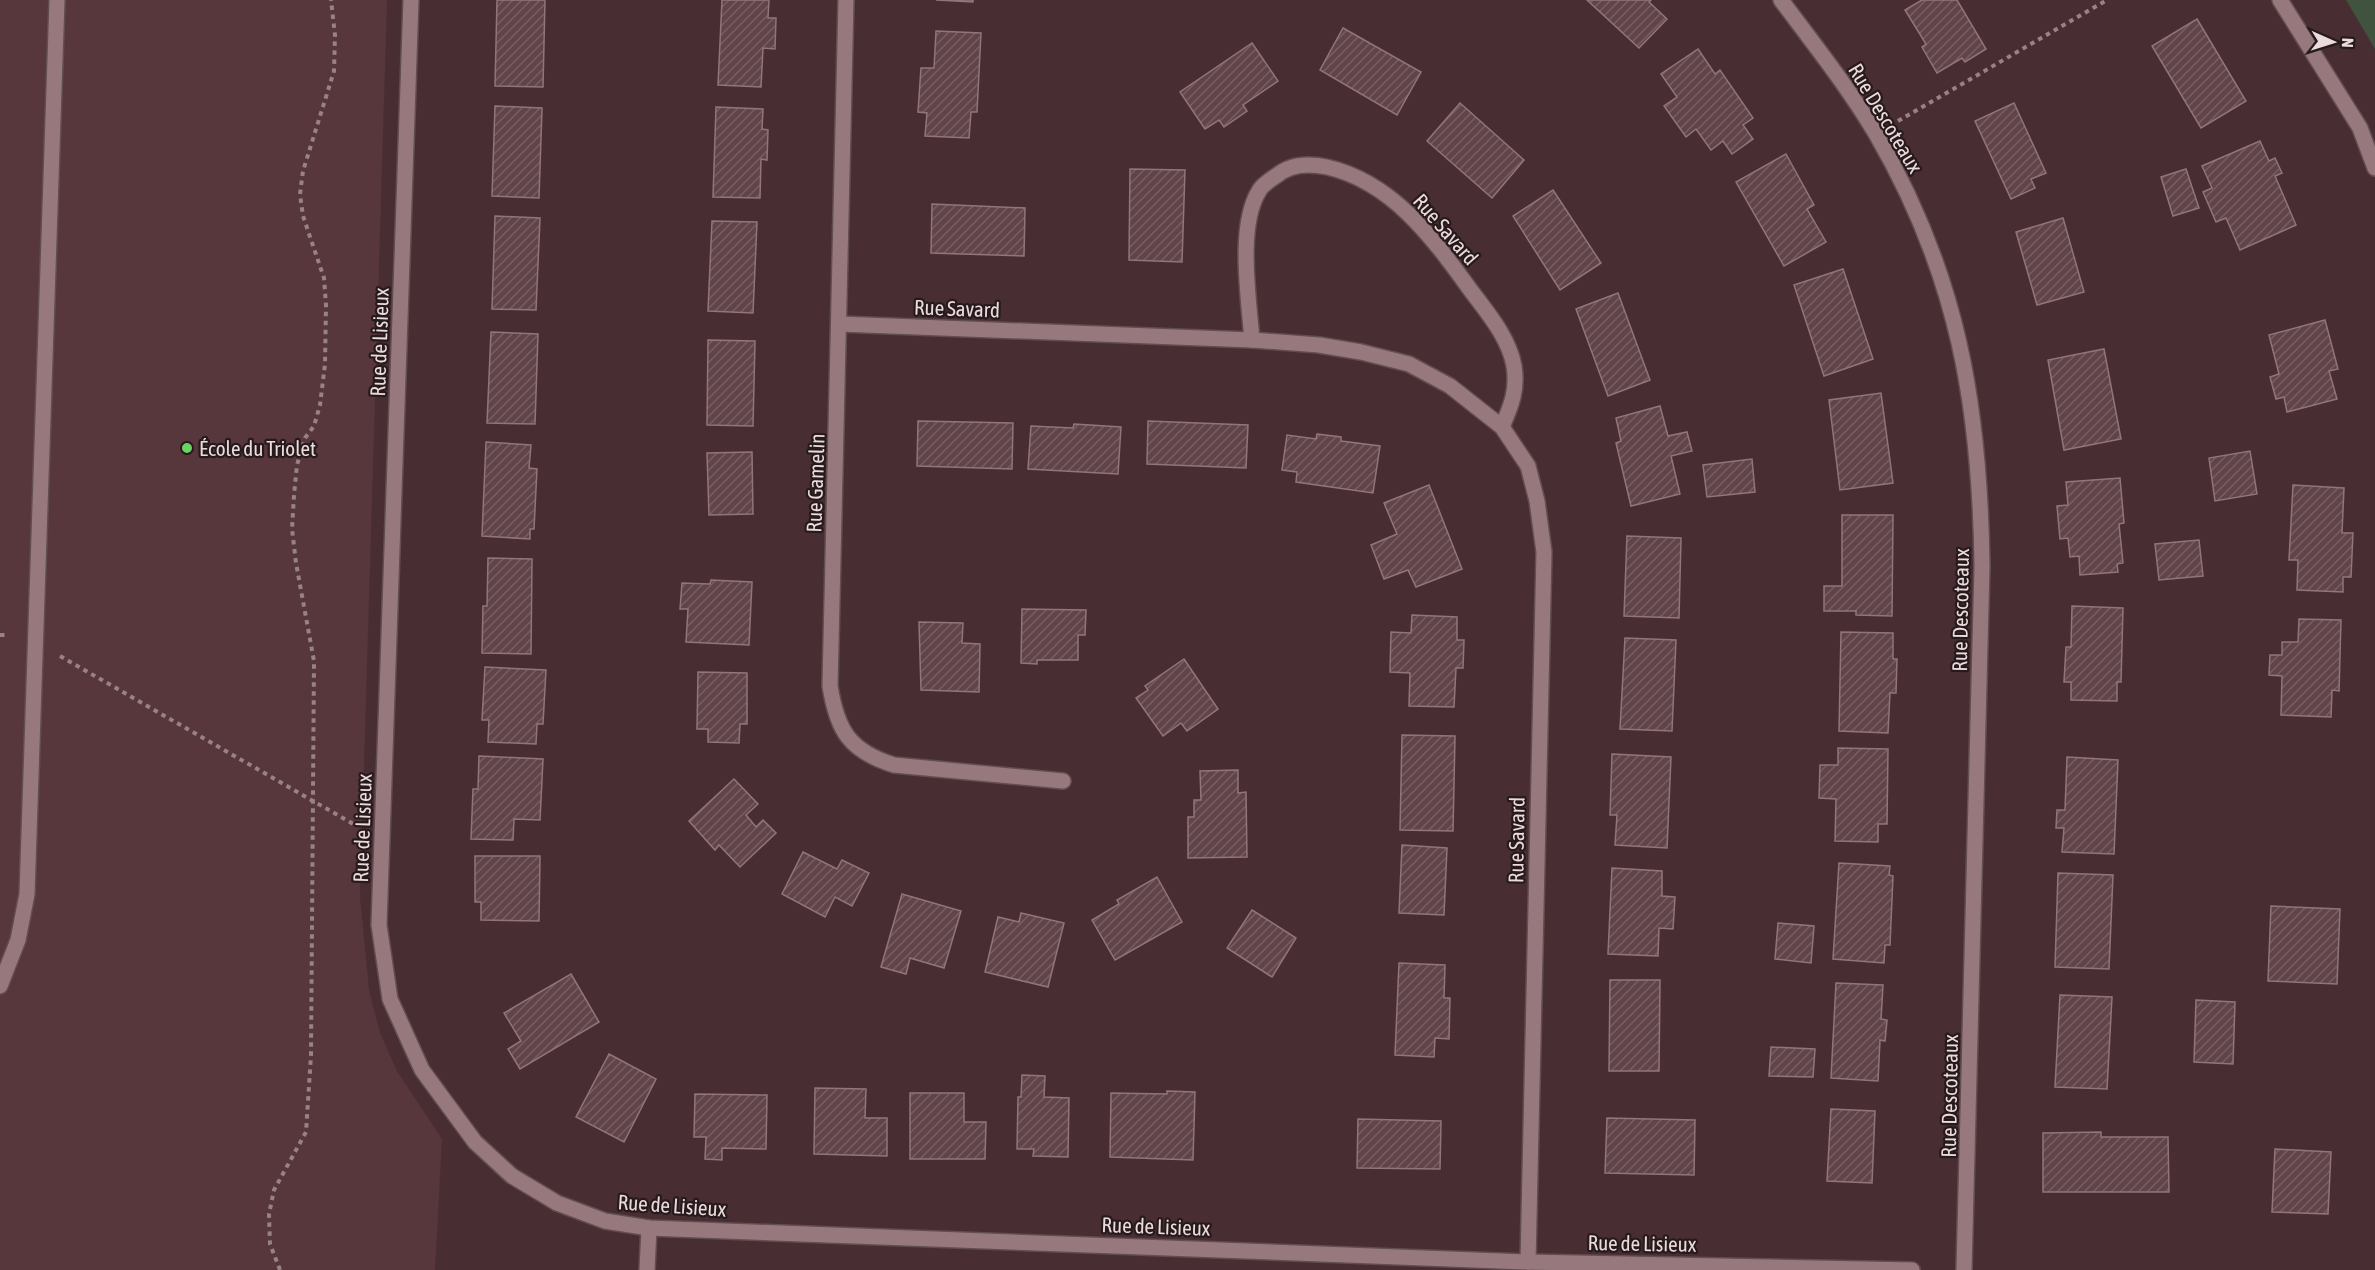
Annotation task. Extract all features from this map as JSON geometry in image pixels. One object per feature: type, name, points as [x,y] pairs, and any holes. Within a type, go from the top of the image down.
[{"type":"street","points":[[0,986],[18,940],[27,894],[57,0]]},
{"type":"street","name":"Rue de Lisieux","points":[[411,0],[379,925],[390,999],[423,1070],[475,1142],[512,1176],[557,1203],[605,1221],[649,1228],[1528,1262],[1912,1270]]},
{"type":"street","name":"Rue Gamelin","points":[[846,0],[830,686],[835,716],[848,739],[870,757],[894,765],[1063,781]]},
{"type":"street","name":"Rue Descoteaux","points":[[1782,0],[1842,82],[1875,134],[1910,199],[1945,285],[1969,385],[1981,485],[1982,602],[1964,1270]]},
{"type":"street","points":[[2280,0],[2360,128],[2375,168]]},
{"type":"street","name":"Rue Savard","points":[[1252,340],[1247,246],[1250,215],[1259,190],[1285,168],[1313,164],[1341,170],[1373,186],[1402,207],[1435,241],[1499,328],[1514,364],[1516,392],[1502,428]]},
{"type":"street","name":"Rue Savard","points":[[840,324],[1252,340],[1319,345],[1409,363],[1450,386],[1502,428],[1528,466],[1537,501],[1544,552],[1528,1262]]},
{"type":"street","points":[[647,1270],[649,1228]]},
{"type":"path","points":[[280,1270],[270,1244],[269,1214],[274,1190],[306,1132],[311,1055],[314,661],[292,529],[297,465],[320,405],[325,364],[324,278],[303,216],[300,194],[303,171],[334,71],[335,35],[331,0]]},
{"type":"path","points":[[1875,134],[2107,0]]},
{"type":"path","points":[[0,635],[34,641],[349,824],[382,830]]},
{"type":"shaded area","name":"École du Triolet","points":[[0,0],[387,0],[360,897],[369,990],[380,1033],[397,1071],[442,1139],[435,1270],[0,1270]]},
{"type":"green space","points":[[2346,0],[2375,0],[2375,49]]},
{"type":"building","points":[[497,0],[545,0],[543,87],[495,86]]},
{"type":"building","points":[[722,0],[769,0],[768,18],[776,18],[775,49],[763,48],[761,87],[718,85]]},
{"type":"building","points":[[936,0],[973,0],[973,2]]},
{"type":"building","points":[[1587,0],[1651,0],[1649,2],[1667,19],[1639,48]]},
{"type":"building","points":[[1922,0],[1957,0],[1986,49],[1965,62],[1962,58],[1937,73],[1922,47],[1926,44],[1905,10]]},
{"type":"building","points":[[2197,19],[2246,101],[2201,128],[2152,46]]},
{"type":"building","points":[[1343,28],[1421,72],[1397,115],[1320,70]]},
{"type":"building","points":[[936,31],[981,33],[977,112],[971,112],[969,138],[925,136],[927,113],[918,112],[921,68],[934,68]]},
{"type":"building","points":[[1252,43],[1278,81],[1243,105],[1247,111],[1224,127],[1219,120],[1205,129],[1180,92]]},
{"type":"building","points":[[1698,49],[1715,74],[1720,70],[1753,118],[1743,125],[1753,139],[1732,154],[1723,141],[1711,150],[1696,129],[1686,137],[1664,106],[1677,97],[1661,74]]},
{"type":"building","points":[[1460,103],[1524,160],[1492,198],[1427,141]]},
{"type":"building","points":[[2014,103],[2046,173],[2031,179],[2035,188],[2011,199],[1975,121]]},
{"type":"building","points":[[495,106],[542,108],[539,198],[492,196]]},
{"type":"building","points":[[716,107],[763,109],[762,129],[768,130],[767,160],[761,159],[760,198],[713,197]]},
{"type":"building","points":[[2260,141],[2269,161],[2275,158],[2282,173],[2275,176],[2296,225],[2240,250],[2226,218],[2216,222],[2203,192],[2212,188],[2202,166]]},
{"type":"building","points":[[1786,154],[1814,205],[1807,209],[1826,242],[1784,266],[1736,182]]},
{"type":"building","points":[[1130,169],[1185,170],[1182,262],[1129,260]]},
{"type":"building","points":[[2186,169],[2199,208],[2173,216],[2161,177]]},
{"type":"building","points":[[1553,190],[1601,263],[1560,290],[1513,216]]},
{"type":"building","points":[[932,204],[1025,208],[1024,256],[931,253]]},
{"type":"building","points":[[495,216],[540,218],[536,310],[492,309]]},
{"type":"building","points":[[2063,218],[2084,292],[2037,305],[2016,232]]},
{"type":"building","points":[[712,221],[757,222],[753,313],[708,311]]},
{"type":"building","points":[[1843,269],[1873,359],[1824,376],[1794,285]]},
{"type":"building","points":[[1618,293],[1650,380],[1608,396],[1576,309]]},
{"type":"building","points":[[2325,320],[2338,369],[2329,371],[2337,399],[2287,412],[2284,397],[2276,399],[2270,377],[2279,374],[2269,335]]},
{"type":"building","points":[[491,332],[538,334],[535,424],[487,423]]},
{"type":"building","points":[[708,340],[755,341],[753,426],[707,425]]},
{"type":"building","points":[[2104,349],[2121,439],[2064,450],[2048,360]]},
{"type":"building","points":[[1881,393],[1893,483],[1840,490],[1829,400]]},
{"type":"building","points":[[1660,406],[1668,436],[1687,432],[1692,451],[1671,456],[1680,494],[1631,506],[1616,443],[1621,441],[1616,418]]},
{"type":"building","points":[[918,421],[1013,423],[1012,469],[917,466]]},
{"type":"building","points":[[1148,421],[1248,425],[1246,468],[1147,464]]},
{"type":"building","points":[[1074,424],[1121,427],[1118,474],[1028,469],[1031,426],[1073,428]]},
{"type":"building","points":[[1317,434],[1341,437],[1341,441],[1380,446],[1373,493],[1296,482],[1297,472],[1282,470],[1287,435],[1316,439]]},
{"type":"building","points":[[486,442],[531,445],[529,468],[537,469],[534,529],[530,529],[530,539],[482,536]]},
{"type":"building","points":[[2250,451],[2257,494],[2215,501],[2209,458]]},
{"type":"building","points":[[752,452],[753,514],[709,515],[707,453]]},
{"type":"building","points":[[1752,459],[1755,492],[1707,497],[1703,465]]},
{"type":"building","points":[[2120,478],[2124,523],[2119,524],[2123,563],[2117,564],[2118,572],[2080,575],[2079,556],[2070,557],[2068,538],[2060,539],[2057,506],[2068,505],[2066,482]]},
{"type":"building","points":[[1429,485],[1462,569],[1416,587],[1408,570],[1384,579],[1371,545],[1397,534],[1384,503]]},
{"type":"building","points":[[2293,485],[2344,488],[2342,533],[2353,533],[2351,577],[2343,577],[2343,592],[2297,590],[2298,560],[2289,560]]},
{"type":"building","points":[[1842,515],[1893,515],[1892,616],[1856,615],[1856,611],[1824,611],[1824,586],[1842,586]]},
{"type":"building","points":[[1627,536],[1681,538],[1679,618],[1624,616]]},
{"type":"building","points":[[2199,540],[2203,576],[2159,580],[2155,544]]},
{"type":"building","points":[[488,558],[532,559],[531,654],[482,653],[483,606],[487,606]]},
{"type":"building","points":[[711,580],[752,582],[749,645],[686,642],[688,609],[680,609],[682,583],[710,584]]},
{"type":"building","points":[[2072,606],[2123,608],[2121,682],[2117,682],[2117,701],[2071,700],[2071,682],[2064,682],[2066,647],[2071,647]]},
{"type":"building","points":[[1022,609],[1086,610],[1085,635],[1078,635],[1078,660],[1037,660],[1037,664],[1021,663]]},
{"type":"building","points":[[1412,615],[1457,617],[1457,640],[1464,640],[1463,668],[1456,668],[1454,707],[1409,706],[1410,673],[1390,672],[1391,632],[1411,633]]},
{"type":"building","points":[[2299,619],[2341,620],[2339,691],[2332,690],[2331,717],[2281,715],[2282,676],[2269,675],[2270,655],[2282,655],[2282,642],[2298,642]]},
{"type":"building","points":[[919,622],[963,623],[962,643],[980,644],[979,692],[921,690]]},
{"type":"building","points":[[1841,632],[1893,633],[1893,659],[1897,659],[1896,693],[1890,693],[1888,733],[1839,731]]},
{"type":"building","points":[[1625,638],[1676,640],[1672,731],[1620,729]]},
{"type":"building","points":[[1184,659],[1218,709],[1187,731],[1181,723],[1163,736],[1136,698],[1148,690],[1145,686]]},
{"type":"building","points":[[485,667],[546,670],[543,724],[537,724],[536,744],[488,742],[489,720],[482,720]]},
{"type":"building","points":[[698,672],[747,673],[747,724],[740,724],[739,743],[708,742],[708,729],[697,729]]},
{"type":"building","points":[[1402,735],[1455,736],[1453,831],[1400,830]]},
{"type":"building","points":[[1838,748],[1888,749],[1887,824],[1878,824],[1878,842],[1835,841],[1836,799],[1819,798],[1820,765],[1838,765]]},
{"type":"building","points":[[1612,754],[1671,757],[1667,848],[1615,845],[1617,815],[1610,815]]},
{"type":"building","points":[[479,756],[543,759],[540,820],[514,819],[513,840],[471,839],[473,789],[478,789]]},
{"type":"building","points":[[2067,757],[2118,760],[2114,854],[2062,852],[2064,828],[2056,828],[2057,810],[2065,810]]},
{"type":"building","points":[[1238,770],[1238,793],[1246,792],[1247,857],[1188,858],[1188,817],[1194,817],[1194,800],[1201,800],[1200,771]]},
{"type":"building","points":[[734,779],[758,804],[746,815],[756,827],[763,820],[776,833],[740,867],[719,845],[715,850],[689,821]]},
{"type":"building","points":[[1402,845],[1447,848],[1444,915],[1399,913]]},
{"type":"building","points":[[803,852],[837,869],[842,860],[869,873],[852,906],[835,897],[825,917],[782,894]]},
{"type":"building","points":[[475,856],[540,856],[539,921],[481,920],[481,902],[475,902]]},
{"type":"building","points":[[1839,863],[1890,866],[1889,875],[1893,876],[1890,945],[1885,945],[1884,963],[1833,959]]},
{"type":"building","points":[[1612,868],[1662,871],[1662,896],[1675,897],[1673,929],[1659,928],[1658,956],[1608,954]]},
{"type":"building","points":[[2058,873],[2113,875],[2109,969],[2055,967]]},
{"type":"building","points":[[1157,877],[1182,922],[1115,960],[1092,920],[1119,904],[1117,900]]},
{"type":"building","points":[[902,894],[961,911],[944,968],[910,958],[906,974],[881,967]]},
{"type":"building","points":[[2271,906],[2340,909],[2337,984],[2268,981]]},
{"type":"building","points":[[1252,910],[1296,938],[1272,977],[1227,948]]},
{"type":"building","points":[[1021,913],[1064,923],[1048,987],[985,972],[998,917],[1019,922]]},
{"type":"building","points":[[1778,923],[1814,926],[1811,963],[1775,959]]},
{"type":"building","points":[[1399,963],[1445,965],[1444,998],[1450,998],[1449,1039],[1435,1038],[1434,1057],[1395,1055]]},
{"type":"building","points":[[571,974],[599,1022],[520,1069],[508,1049],[521,1041],[504,1013]]},
{"type":"building","points":[[1610,980],[1660,980],[1659,1071],[1609,1071]]},
{"type":"building","points":[[1836,983],[1883,985],[1881,1019],[1887,1020],[1885,1041],[1880,1040],[1878,1081],[1831,1078]]},
{"type":"building","points":[[2060,995],[2112,997],[2107,1089],[2055,1087]]},
{"type":"building","points":[[2196,1000],[2235,1002],[2233,1064],[2194,1062]]},
{"type":"building","points":[[1771,1047],[1815,1049],[1813,1077],[1769,1076]]},
{"type":"building","points":[[609,1054],[656,1079],[624,1142],[576,1117]]},
{"type":"building","points":[[1022,1075],[1045,1076],[1044,1097],[1069,1098],[1068,1157],[1033,1156],[1034,1149],[1017,1149],[1018,1097],[1021,1097]]},
{"type":"building","points":[[815,1088],[866,1089],[865,1118],[887,1118],[887,1156],[814,1154]]},
{"type":"building","points":[[1167,1091],[1195,1092],[1193,1160],[1110,1157],[1111,1093],[1167,1094]]},
{"type":"building","points":[[910,1093],[964,1093],[964,1122],[986,1122],[985,1159],[910,1159]]},
{"type":"building","points":[[695,1094],[767,1095],[766,1149],[722,1148],[722,1160],[705,1159],[706,1137],[694,1137]]},
{"type":"building","points":[[1831,1109],[1875,1111],[1872,1183],[1827,1181]]},
{"type":"building","points":[[1607,1118],[1695,1120],[1694,1175],[1605,1173]]},
{"type":"building","points":[[1358,1119],[1441,1121],[1440,1169],[1357,1168]]},
{"type":"building","points":[[2101,1132],[2101,1137],[2168,1137],[2169,1192],[2043,1192],[2043,1133]]},
{"type":"building","points":[[2275,1149],[2331,1152],[2328,1214],[2272,1212]]},
{"type":"place","name":"École du Triolet","points":[[187,448]]}]
